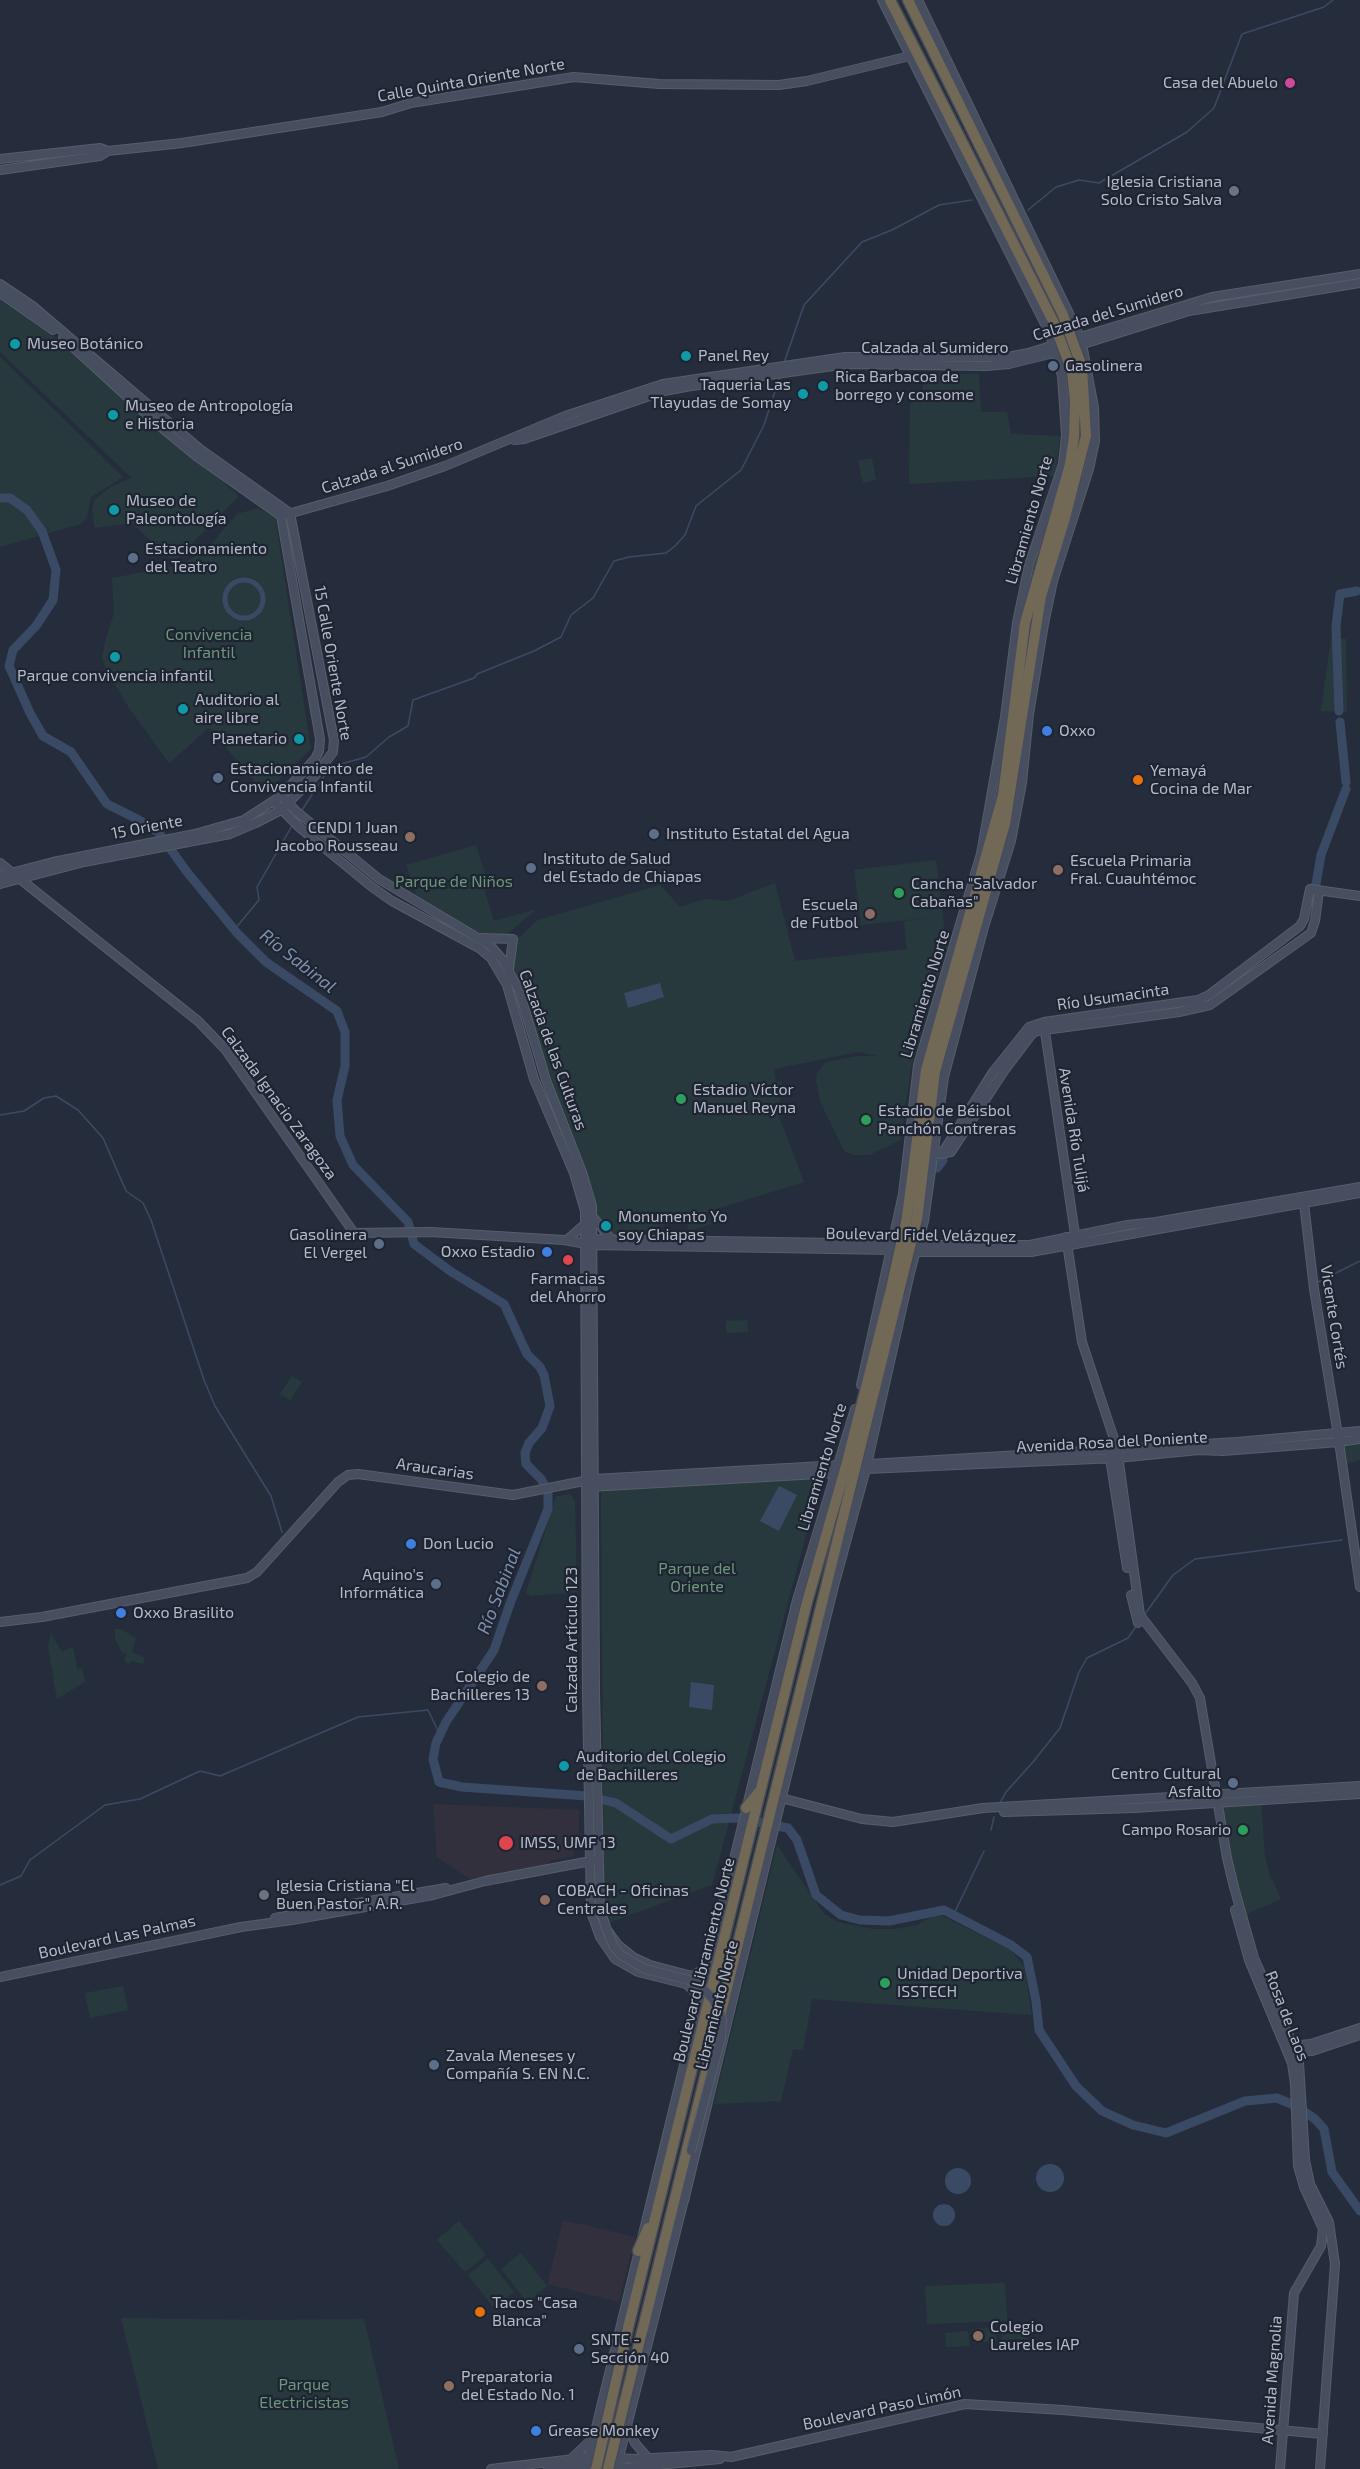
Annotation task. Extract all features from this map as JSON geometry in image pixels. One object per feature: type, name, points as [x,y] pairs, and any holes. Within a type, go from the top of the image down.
[{"type":"highway","name":"Libramiento Norte","points":[[890,0],[971,163],[1056,316]]},
{"type":"highway","name":"Libramiento Norte","points":[[908,0],[984,154],[1056,316],[1072,371],[1086,436],[1065,519],[1041,596],[1005,824],[935,1072],[911,1219]]},
{"type":"highway","points":[[965,100],[984,154]]},
{"type":"highway","points":[[956,148],[971,163]]},
{"type":"highway","name":"Libramiento Norte","points":[[911,1219],[926,1070],[1003,795],[1017,674],[1032,592],[1070,464],[1076,400],[1072,371]]},
{"type":"highway","points":[[1029,670],[1032,699]]},
{"type":"highway","points":[[1010,684],[1017,674]]},
{"type":"highway","points":[[987,819],[994,832]]},
{"type":"highway","points":[[967,901],[979,884]]},
{"type":"highway","points":[[962,976],[984,927]]},
{"type":"highway","points":[[852,1465],[911,1219]]},
{"type":"highway","name":"Boulevard Libramiento Norte","points":[[613,2463],[642,2331],[761,1851],[769,1841],[840,1532],[852,1465]]},
{"type":"highway","name":"Boulevard Libramiento Norte","points":[[589,2465],[628,2328],[745,1835],[749,1809],[761,1790],[810,1573],[852,1465]]},
{"type":"highway","points":[[840,1532],[843,1553]]},
{"type":"highway","points":[[638,2250],[658,2206]]},
{"type":"street","name":"Libramiento Norte","points":[[749,1809],[769,1712],[810,1573],[852,1465],[859,1396],[891,1247],[911,1219],[918,1065],[981,854],[1010,684],[1017,623],[1029,565],[1063,464],[1072,371],[1056,349],[1056,316],[956,148],[882,0]]},
{"type":"street","points":[[775,1813],[781,1798],[843,1553],[852,1465],[917,1249],[911,1219],[934,1153],[950,1053],[984,927],[1011,841],[1022,783],[1032,699],[1053,581],[1095,441],[1094,408],[1081,340],[1056,316],[965,100],[918,0]]},
{"type":"street","name":"Calle Quinta Oriente Norte","points":[[0,170],[100,156],[108,151],[182,143],[382,112],[411,103],[574,76],[659,84],[779,85],[807,81],[910,56]]},
{"type":"street","name":"Calle Quinta Oriente Norte","points":[[0,159],[100,148],[108,151]]},
{"type":"street","points":[[1081,340],[1189,311],[1360,274]]},
{"type":"street","points":[[1279,291],[1360,283]]},
{"type":"street","points":[[0,284],[32,309],[157,424],[285,514]]},
{"type":"street","points":[[0,294],[32,309]]},
{"type":"street","name":"Calzada del Sumidero","points":[[792,367],[855,361],[986,358],[1056,349],[1081,340]]},
{"type":"street","points":[[1072,371],[1066,364],[1075,360],[1081,363],[1089,378]]},
{"type":"street","name":"Calzada al Sumidero","points":[[285,514],[387,486],[510,441],[524,440],[622,401],[690,382],[792,367]]},
{"type":"street","name":"15 Calle Oriente Norte","points":[[283,803],[315,759],[319,751],[320,739],[285,514]]},
{"type":"street","name":"15 Calle Oriente Norte","points":[[283,803],[326,764],[333,752],[334,740],[285,514]]},
{"type":"street","name":"Calzada de las Culturas","points":[[274,802],[283,803],[296,811],[379,879],[479,938],[498,952],[519,990],[546,1080],[590,1193],[592,1215],[589,1242]]},
{"type":"street","name":"15 Oriente","points":[[185,840],[244,820],[274,802]]},
{"type":"street","name":"Calzada de las Culturas","points":[[283,803],[291,819],[300,828],[363,880],[392,901],[479,948],[491,958],[513,999],[534,1079],[574,1173],[585,1211],[589,1242]]},
{"type":"street","name":"15 Oriente","points":[[15,875],[157,844],[230,834],[283,803]]},
{"type":"street","name":"Calzada Ignacio Zaragoza","points":[[0,863],[168,996],[198,1021],[225,1049],[354,1233],[424,1232],[589,1242]]},
{"type":"street","points":[[363,880],[369,871]]},
{"type":"street","points":[[0,876],[15,875]]},
{"type":"street","points":[[0,884],[15,875]]},
{"type":"street","points":[[1315,890],[1359,896]]},
{"type":"street","name":"Río Usumacinta","points":[[934,1153],[948,1155],[951,1152],[1004,1071],[1032,1034],[1045,1026],[1198,1000],[1299,926],[1315,890]]},
{"type":"street","name":"Río Usumacinta","points":[[934,1153],[943,1152],[993,1072],[1029,1027],[1179,1012],[1210,1005],[1311,933],[1315,921],[1315,890]]},
{"type":"street","points":[[479,938],[513,939],[509,970]]},
{"type":"street","name":"Avenida Río Tulijá","points":[[1045,1026],[1082,1342],[1113,1451],[1132,1603],[1140,1620]]},
{"type":"street","name":"Boulevard Fidel Velázquez","points":[[1071,1240],[1360,1187]]},
{"type":"street","name":"Boulevard Fidel Velázquez","points":[[589,1242],[611,1239],[917,1249],[1030,1245],[1360,1193]]},
{"type":"street","name":"Vicente Cortés","points":[[1304,1203],[1314,1289],[1339,1438],[1360,1587]]},
{"type":"street","points":[[592,1215],[611,1239]]},
{"type":"street","points":[[570,1241],[585,1224]]},
{"type":"street","name":"Boulevard Fidel Velázquez","points":[[589,1242],[891,1247]]},
{"type":"street","name":"Calzada Artículo 123","points":[[589,1242],[595,1861],[592,1918],[600,1937],[615,1959],[638,1972],[686,1984],[698,1999]]},
{"type":"street","points":[[888,1268],[893,1263],[901,1262],[907,1265],[910,1273]]},
{"type":"street","points":[[1339,1438],[1360,1431]]},
{"type":"street","name":"Avenida Rosa del Poniente","points":[[554,1488],[590,1483],[852,1465],[1339,1438],[1360,1439]]},
{"type":"street","name":"Araucarias","points":[[0,1622],[98,1607],[248,1578],[257,1572],[338,1482],[348,1476],[358,1474],[513,1495],[554,1488]]},
{"type":"street","name":"Rosa de Laos","points":[[1140,1620],[1192,1683],[1200,1698],[1214,1800],[1227,1858],[1251,1959],[1291,2049],[1298,2084],[1301,2126]]},
{"type":"street","points":[[1214,1800],[1360,1786]]},
{"type":"street","points":[[781,1798],[862,1819],[893,1822],[977,1811],[983,1808],[1040,1804],[1360,1794]]},
{"type":"street","points":[[775,1813],[797,1802]]},
{"type":"street","name":"Libramiento Norte","points":[[589,2465],[698,1999],[745,1835]]},
{"type":"street","name":"Libramiento Norte","points":[[684,2200],[769,1841]]},
{"type":"street","name":"Calzada Artículo 123","points":[[595,1861],[600,1909],[607,1930],[618,1945],[633,1957],[650,1965],[692,1976],[706,1967]]},
{"type":"street","name":"Boulevard Las Palmas","points":[[0,1977],[241,1927],[434,1895],[458,1887],[595,1861]]},
{"type":"street","points":[[491,2469],[613,2463],[627,2423],[684,2200],[691,2151],[721,2038],[722,2021],[708,1993],[689,1980],[645,1969],[621,1955],[614,1947],[607,1930]]},
{"type":"street","points":[[1312,2047],[1360,2028]]},
{"type":"street","points":[[1291,2049],[1312,2047],[1360,2035]]},
{"type":"street","points":[[1301,2126],[1310,2184],[1329,2222],[1335,2264],[1320,2469]]},
{"type":"street","name":"Avenida Magnolia","points":[[1280,2469],[1294,2293],[1316,2257],[1323,2238],[1323,2229],[1304,2187],[1298,2166],[1301,2126]]},
{"type":"street","name":"Boulevard Paso Limón","points":[[613,2463],[647,2457],[712,2455],[731,2457],[965,2404],[1323,2434]]},
{"type":"street","points":[[627,2423],[634,2443],[647,2457]]},
{"type":"street","points":[[548,2469],[574,2464],[594,2436]]},
{"type":"street","name":"Boulevard Paso Limón","points":[[613,2463],[626,2469],[717,2460],[723,2457]]},
{"type":"shaded area","name":"IMSS, UMF 13","points":[[433,1804],[579,1810],[579,1839],[573,1847],[574,1856],[549,1861],[549,1866],[470,1879],[437,1857]]},
{"type":"shaded area","points":[[563,2220],[635,2237],[619,2302],[548,2284]]},
{"type":"green space","points":[[0,297],[26,312],[239,496],[174,562],[132,523],[95,528],[92,509],[95,499],[111,487],[132,478],[0,352]]},
{"type":"green space","points":[[0,357],[123,477],[91,497],[87,517],[81,524],[0,547]]},
{"type":"green space","points":[[923,373],[979,374],[981,412],[1007,412],[1011,434],[1060,436],[1055,476],[909,484],[910,401],[923,400]]},
{"type":"green space","points":[[872,458],[876,480],[863,483],[858,461]]},
{"type":"green space","name":"Convivencia Infantil","points":[[258,508],[275,517],[311,749],[265,793],[209,728],[169,763],[129,708],[102,659],[114,613],[112,578],[181,565],[206,550],[237,514]]},
{"type":"green space","points":[[1331,638],[1346,639],[1347,712],[1321,711]]},
{"type":"green space","name":"Parque de Niños","points":[[476,845],[489,886],[484,888],[494,921],[537,909],[505,936],[495,938],[477,931],[416,895],[406,865]]},
{"type":"green space","points":[[936,860],[946,944],[936,946],[948,945],[911,1067],[901,1140],[869,1155],[854,1155],[844,1151],[820,1101],[817,1073],[826,1062],[857,1056],[878,1056],[858,1052],[774,1069],[776,1082],[782,1082],[778,1114],[804,1182],[625,1237],[613,1237],[600,1225],[548,1079],[512,967],[516,940],[538,920],[660,885],[680,907],[705,899],[728,901],[775,883],[795,961],[907,949],[904,921],[933,917],[861,925],[854,870]]},
{"type":"green space","points":[[707,1213],[711,1224],[689,1231],[686,1219]]},
{"type":"green space","points":[[747,1320],[748,1332],[726,1333],[726,1321]]},
{"type":"green space","points":[[292,1376],[302,1382],[290,1400],[280,1394]]},
{"type":"green space","points":[[1360,1439],[1360,1460],[1346,1464],[1341,1444]]},
{"type":"green space","name":"Parque del Oriente","points":[[822,1476],[712,1885],[608,1923],[604,1905],[601,1489]]},
{"type":"green space","points":[[570,1494],[575,1501],[577,1592],[531,1596],[526,1593],[556,1496]]},
{"type":"green space","points":[[115,1629],[120,1629],[136,1638],[132,1652],[145,1658],[143,1664],[132,1661],[129,1664],[124,1661],[127,1654],[122,1652],[115,1639]]},
{"type":"green space","points":[[51,1633],[62,1652],[73,1647],[77,1669],[82,1668],[85,1682],[57,1699],[48,1646]]},
{"type":"green space","points":[[1261,1802],[1265,1856],[1269,1873],[1281,1899],[1245,1915],[1229,1860],[1221,1810],[1225,1809],[1224,1804]]},
{"type":"green space","name":"Unidad Deportiva ISSTECH","points":[[777,1845],[824,1914],[838,1922],[872,1929],[895,1929],[917,1925],[938,1914],[1011,1950],[1024,1967],[1032,2015],[812,1999],[803,2050],[793,2049],[781,2101],[714,2104]]},
{"type":"green space","points":[[123,1986],[128,2010],[90,2018],[85,1993]]},
{"type":"green space","points":[[459,2221],[486,2255],[465,2272],[437,2240]]},
{"type":"green space","points":[[521,2253],[547,2286],[527,2302],[501,2269]]},
{"type":"green space","points":[[488,2259],[514,2292],[494,2308],[468,2275]]},
{"type":"green space","points":[[1005,2283],[1007,2321],[927,2324],[925,2286]]},
{"type":"green space","name":"Parque Electricistas","points":[[121,2318],[364,2319],[399,2469],[158,2469]]},
{"type":"green space","points":[[1027,2325],[1027,2339],[1002,2340],[1001,2326]]},
{"type":"green space","points":[[995,2327],[996,2341],[973,2343],[972,2329]]},
{"type":"green space","points":[[968,2331],[970,2346],[946,2347],[945,2333]]},
{"type":"water","points":[[660,983],[664,997],[628,1008],[624,993]]},
{"type":"water","points":[[779,1486],[797,1495],[779,1531],[760,1521]]},
{"type":"water","points":[[691,1682],[714,1685],[712,1710],[689,1707]]},
{"type":"water","points":[[1050,2164],[1060,2168],[1064,2178],[1060,2188],[1050,2192],[1040,2188],[1036,2178],[1040,2168]]},
{"type":"water","points":[[958,2168],[967,2172],[971,2181],[967,2190],[958,2194],[949,2190],[945,2181],[949,2172]]},
{"type":"water","points":[[944,2204],[952,2207],[955,2215],[952,2223],[944,2226],[936,2223],[933,2215],[936,2207]]},
{"type":"waterway","points":[[1028,210],[1056,187],[1079,180],[1099,183],[1187,132],[1214,108],[1242,34],[1324,7],[1333,0]]},
{"type":"waterway","points":[[784,363],[804,305],[862,242],[892,230],[939,205],[972,200]]},
{"type":"waterway","points":[[302,810],[330,767],[366,757],[389,737],[408,726],[413,700],[474,678],[477,674],[534,651],[561,637],[571,615],[593,598],[614,561],[666,553],[675,546],[685,535],[696,506],[741,470],[764,425],[780,376]]},
{"type":"waterway","name":"Río Sabinal","points":[[0,498],[10,498],[27,510],[42,531],[56,570],[53,600],[36,626],[13,650],[9,666],[43,736],[71,752],[107,804],[159,833],[187,872],[237,933],[266,962],[337,1011],[345,1032],[345,1066],[337,1100],[340,1136],[353,1165],[408,1222],[414,1244],[450,1271],[504,1304],[527,1354],[540,1367],[544,1375],[550,1406],[542,1428],[529,1443],[525,1453],[526,1464],[541,1479],[548,1491],[548,1509],[494,1650],[446,1722],[436,1743],[433,1759],[439,1782],[462,1787],[587,1796],[616,1803],[671,1839],[712,1819],[737,1818],[788,1828],[797,1840],[816,1895],[841,1915],[860,1920],[889,1921],[944,1910],[1011,1945],[1027,1957],[1039,2030],[1076,2086],[1102,2111],[1133,2125],[1166,2133],[1245,2101],[1277,2098],[1296,2106],[1315,2119],[1324,2129],[1332,2172],[1360,2211]]},
{"type":"waterway","points":[[244,580],[257,586],[263,599],[257,612],[244,618],[231,612],[225,599],[231,586],[244,580]]},
{"type":"waterway","points":[[1339,711],[1336,626],[1340,594],[1357,591]]},
{"type":"waterway","points":[[1340,722],[1346,782]]},
{"type":"waterway","points":[[1316,884],[1321,855],[1346,789]]},
{"type":"waterway","points":[[234,930],[259,900],[257,887],[293,824]]},
{"type":"waterway","points":[[1160,1011],[1191,1006]]},
{"type":"waterway","points":[[0,1115],[24,1111],[44,1098],[56,1096],[78,1110],[103,1138],[126,1191],[143,1203],[151,1220],[204,1380],[215,1406],[271,1496],[282,1532]]},
{"type":"waterway","points":[[937,1168],[943,1160]]},
{"type":"waterway","points":[[1318,1282],[1360,1261]]},
{"type":"waterway","points":[[1145,1614],[1173,1575],[1195,1559],[1342,1540]]},
{"type":"waterway","points":[[1000,1803],[1006,1792],[1060,1728],[1079,1672],[1087,1658],[1128,1638],[1137,1625]]},
{"type":"waterway","points":[[0,1885],[21,1876],[30,1860],[105,1805],[140,1799],[200,1771],[220,1776],[358,1717],[428,1710],[440,1735]]},
{"type":"waterway","points":[[991,1830],[994,1817]]},
{"type":"waterway","points":[[953,1916],[984,1851]]},
{"type":"place","name":"Casa del Abuelo","points":[[1290,83]]},
{"type":"place","name":"Iglesia Cristiana Solo Cristo Salva","points":[[1234,191]]},
{"type":"place","name":"Museo Botánico","points":[[15,344]]},
{"type":"place","name":"Panel Rey","points":[[686,356]]},
{"type":"place","name":"Gasolinera","points":[[1053,366]]},
{"type":"place","name":"Rica Barbacoa de borrego y consome","points":[[823,386]]},
{"type":"place","name":"Taqueria Las Tlayudas de Somay","points":[[803,394]]},
{"type":"place","name":"Museo de Antropología e Historia","points":[[113,415]]},
{"type":"place","name":"Museo de Paleontología","points":[[114,510]]},
{"type":"place","name":"Estacionamiento del Teatro","points":[[133,558]]},
{"type":"place","name":"Parque convivencia infantil","points":[[115,657]]},
{"type":"place","name":"Auditorio al aire libre","points":[[183,709]]},
{"type":"place","name":"Oxxo","points":[[1047,731]]},
{"type":"place","name":"Planetario","points":[[299,739]]},
{"type":"place","name":"Estacionamiento de Convivencia Infantil","points":[[218,778]]},
{"type":"place","name":"Yemayá Cocina de Mar","points":[[1138,780]]},
{"type":"place","name":"Instituto Estatal del Agua","points":[[654,834]]},
{"type":"place","name":"CENDI 1 Juan Jacobo Rousseau","points":[[410,837]]},
{"type":"place","name":"Instituto de Salud del Estado de Chiapas","points":[[531,868]]},
{"type":"place","name":"Escuela Primaria Fral. Cuauhtémoc","points":[[1058,870]]},
{"type":"place","name":"Cancha \"Salvador Cabañas\"","points":[[899,893]]},
{"type":"place","name":"Escuela de Futbol","points":[[870,914]]},
{"type":"place","name":"Estadio Víctor Manuel Reyna","points":[[681,1099]]},
{"type":"place","name":"Estadio de Béisbol Panchón Contreras","points":[[866,1120]]},
{"type":"place","name":"Monumento Yo soy Chiapas","points":[[606,1226]]},
{"type":"place","name":"Gasolinera El Vergel","points":[[379,1244]]},
{"type":"place","name":"Oxxo Estadio","points":[[547,1252]]},
{"type":"place","name":"Farmacias del Ahorro","points":[[568,1260]]},
{"type":"place","name":"Don Lucio","points":[[411,1544]]},
{"type":"place","name":"Aquino's Informática","points":[[436,1584]]},
{"type":"place","name":"Oxxo Brasilito","points":[[121,1613]]},
{"type":"place","name":"Colegio de Bachilleres 13","points":[[542,1686]]},
{"type":"place","name":"Auditorio del Colegio de Bachilleres","points":[[564,1766]]},
{"type":"place","name":"Centro Cultural Asfalto","points":[[1233,1783]]},
{"type":"place","name":"Campo Rosario","points":[[1243,1830]]},
{"type":"place","name":"IMSS, UMF 13","points":[[506,1843]]},
{"type":"place","name":"Iglesia Cristiana \"El Buen Pastor\", A.R.","points":[[264,1895]]},
{"type":"place","name":"COBACH - Oficinas Centrales","points":[[545,1900]]},
{"type":"place","name":"Unidad Deportiva ISSTECH","points":[[885,1983]]},
{"type":"place","name":"Zavala Meneses y Compañía S. EN N.C.","points":[[434,2065]]},
{"type":"place","name":"Tacos \"Casa Blanca\"","points":[[480,2312]]},
{"type":"place","name":"Colegio Laureles IAP","points":[[978,2336]]},
{"type":"place","name":"SNTE - Sección 40","points":[[579,2349]]},
{"type":"place","name":"Preparatoria del Estado No. 1","points":[[449,2386]]},
{"type":"place","name":"Grease Monkey","points":[[536,2431]]}]
